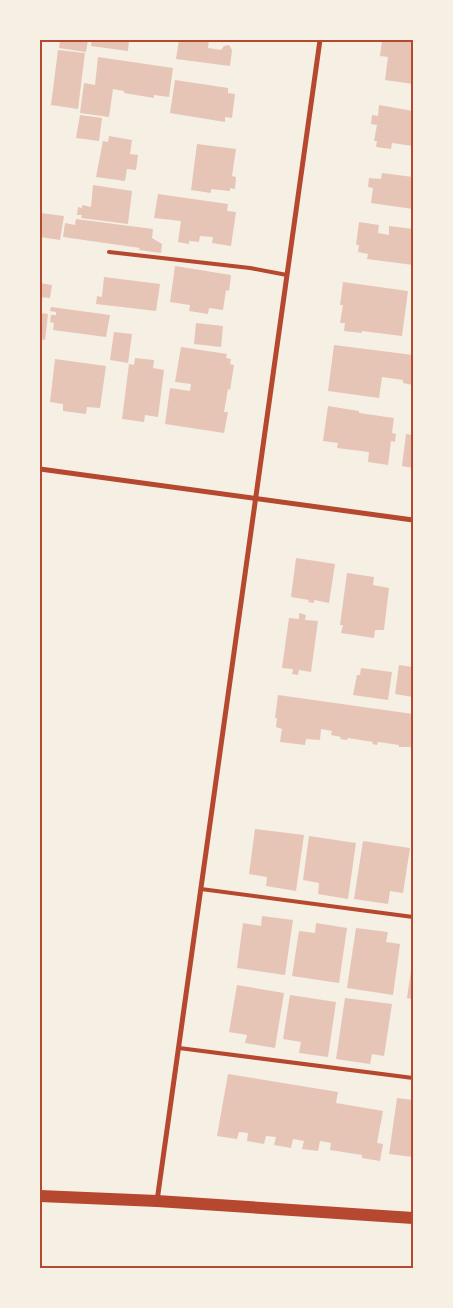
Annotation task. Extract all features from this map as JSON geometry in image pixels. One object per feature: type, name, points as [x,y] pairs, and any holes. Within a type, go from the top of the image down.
[{"type":"main road","points":[[40,1196],[157,1201],[413,1218]]},
{"type":"street","points":[[157,1201],[320,40]]},
{"type":"street","points":[[40,469],[413,520]]},
{"type":"lane","points":[[109,252],[250,268],[287,275]]},
{"type":"lane","points":[[201,889],[413,917]]},
{"type":"lane","points":[[179,1048],[413,1078]]},
{"type":"building","points":[[60,40],[88,40],[86,52],[59,48]]},
{"type":"building","points":[[92,40],[129,40],[128,51],[91,46]]},
{"type":"building","points":[[179,40],[209,40],[208,48],[221,50],[224,46],[229,45],[232,50],[230,66],[176,59]]},
{"type":"building","points":[[382,40],[413,40],[413,84],[385,80],[388,57],[380,56]]},
{"type":"building","points":[[58,50],[85,53],[78,109],[51,105]]},
{"type":"building","points":[[98,57],[173,68],[169,97],[154,95],[154,98],[124,93],[124,91],[113,89],[109,117],[80,113],[84,83],[95,85]]},
{"type":"building","points":[[175,80],[228,88],[228,93],[235,94],[232,118],[225,117],[225,122],[170,113]]},
{"type":"building","points":[[379,105],[413,111],[413,146],[392,143],[391,149],[376,147],[377,141],[374,141],[377,125],[371,124],[372,115],[378,116]]},
{"type":"building","points":[[80,115],[102,118],[99,141],[76,138]]},
{"type":"building","points":[[109,136],[132,140],[130,154],[138,155],[136,170],[127,169],[125,181],[96,177],[103,141],[108,142]]},
{"type":"building","points":[[197,144],[236,149],[232,176],[236,177],[235,189],[230,188],[230,191],[211,189],[211,193],[191,190]]},
{"type":"building","points":[[382,173],[413,177],[413,209],[371,203],[373,188],[368,187],[369,178],[381,179]]},
{"type":"building","points":[[93,185],[132,191],[128,224],[81,218],[82,215],[77,215],[78,207],[82,208],[82,205],[91,207]]},
{"type":"building","points":[[158,194],[228,204],[227,211],[236,212],[231,246],[212,243],[213,237],[200,236],[199,242],[189,241],[189,244],[178,242],[181,221],[154,218]]},
{"type":"building","points":[[40,213],[64,216],[60,240],[40,237]]},
{"type":"building","points":[[76,219],[153,229],[152,238],[162,244],[161,253],[139,250],[140,248],[63,237],[65,223],[75,225]]},
{"type":"building","points":[[359,222],[379,225],[378,233],[389,235],[389,226],[413,229],[413,265],[367,259],[368,254],[358,252],[359,245],[356,245]]},
{"type":"building","points":[[175,266],[231,275],[229,291],[226,290],[223,310],[209,308],[208,314],[189,311],[190,305],[170,302]]},
{"type":"building","points":[[104,277],[160,284],[156,311],[96,304],[97,296],[102,297]]},
{"type":"building","points":[[343,282],[408,291],[402,336],[362,331],[362,333],[344,331],[345,323],[340,323],[343,305],[340,305]]},
{"type":"building","points":[[40,283],[52,285],[50,298],[40,297]]},
{"type":"building","points":[[51,307],[110,315],[106,337],[53,330],[54,323],[50,322],[51,315],[56,315],[56,312],[50,311]]},
{"type":"building","points":[[40,313],[48,314],[45,340],[40,339]]},
{"type":"building","points":[[196,323],[223,326],[221,347],[194,344]]},
{"type":"building","points":[[114,332],[132,334],[128,363],[110,360]]},
{"type":"building","points":[[334,345],[413,355],[413,385],[403,383],[403,380],[382,377],[379,398],[328,391]]},
{"type":"building","points":[[181,347],[227,354],[226,358],[231,359],[230,364],[234,365],[224,412],[228,412],[224,433],[165,424],[170,388],[190,391],[191,384],[175,382]]},
{"type":"building","points":[[135,358],[154,360],[153,368],[164,370],[158,417],[145,415],[144,422],[122,419],[129,364],[134,365]]},
{"type":"building","points":[[55,359],[106,366],[100,408],[87,407],[86,414],[63,411],[63,404],[50,402]]},
{"type":"building","points":[[328,406],[394,418],[392,433],[396,434],[395,442],[391,441],[388,465],[368,462],[369,452],[337,448],[338,443],[323,441]]},
{"type":"building","points":[[406,434],[413,435],[413,468],[402,466]]},
{"type":"building","points":[[296,558],[335,564],[329,603],[314,600],[314,603],[308,602],[309,600],[291,597]]},
{"type":"building","points":[[347,573],[374,577],[373,585],[389,588],[384,630],[375,630],[374,638],[341,633],[343,625],[340,625]]},
{"type":"building","points":[[299,613],[306,615],[305,620],[318,621],[311,672],[299,670],[298,675],[292,674],[293,669],[282,668],[289,618],[299,619]]},
{"type":"building","points":[[399,665],[413,667],[413,697],[395,694]]},
{"type":"building","points":[[361,668],[392,672],[388,700],[353,695],[357,675],[360,675]]},
{"type":"building","points":[[278,695],[413,714],[413,747],[399,747],[399,745],[378,742],[377,745],[372,744],[373,742],[348,738],[347,740],[340,739],[341,737],[331,735],[332,731],[321,729],[320,740],[306,739],[305,745],[280,742],[282,729],[276,727],[277,718],[275,718]]},
{"type":"building","points":[[255,829],[304,835],[296,891],[266,886],[267,877],[249,874]]},
{"type":"building","points":[[309,836],[356,843],[348,899],[318,894],[319,883],[303,880]]},
{"type":"building","points":[[363,841],[410,848],[403,893],[390,891],[388,904],[354,899]]},
{"type":"building","points":[[262,916],[293,920],[285,975],[237,968],[243,923],[261,926]]},
{"type":"building","points":[[316,923],[347,928],[339,983],[292,976],[299,931],[315,933]]},
{"type":"building","points":[[356,928],[388,932],[386,942],[400,944],[393,995],[347,988]]},
{"type":"building","points":[[413,964],[413,999],[407,998]]},
{"type":"building","points":[[237,985],[284,993],[275,1048],[245,1043],[247,1035],[229,1032]]},
{"type":"building","points":[[290,995],[336,1002],[328,1057],[299,1053],[301,1042],[283,1039]]},
{"type":"building","points":[[345,998],[392,1004],[384,1056],[372,1054],[370,1064],[336,1059]]},
{"type":"building","points":[[228,1074],[338,1092],[336,1103],[383,1111],[377,1143],[383,1144],[380,1161],[362,1158],[362,1155],[330,1150],[331,1143],[320,1141],[318,1151],[302,1149],[304,1141],[293,1139],[291,1148],[274,1145],[276,1137],[266,1136],[264,1144],[247,1141],[248,1133],[239,1132],[237,1139],[217,1136]]},
{"type":"building","points":[[397,1098],[413,1100],[413,1157],[389,1154]]}]
